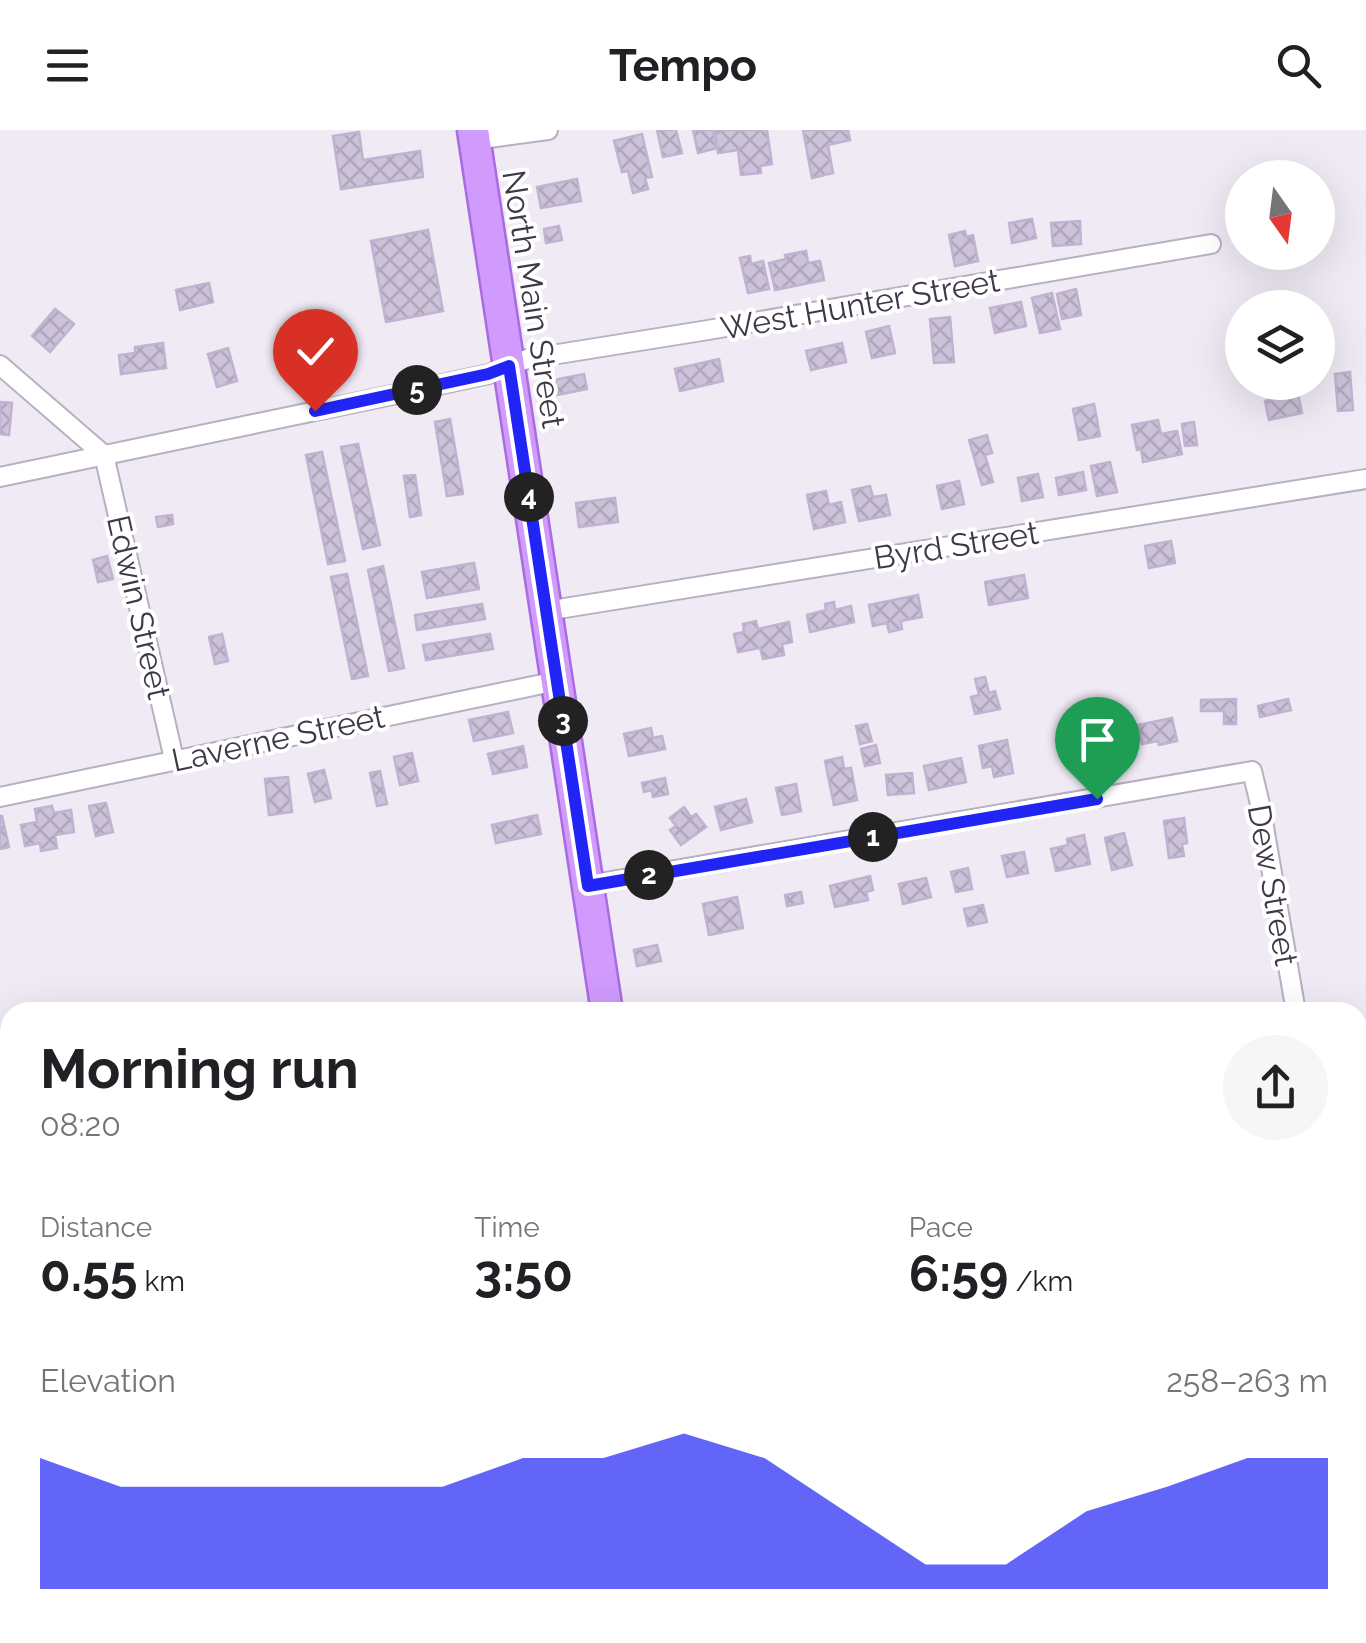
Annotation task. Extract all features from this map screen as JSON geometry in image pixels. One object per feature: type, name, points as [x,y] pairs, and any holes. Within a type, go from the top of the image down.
[{"type":"main road","name":"North Main Street","points":[[474,135],[605,1002]]},
{"type":"street","points":[[474,135],[548,130]]},
{"type":"street","name":"West Hunter Street","points":[[0,476],[392,396],[488,374],[527,358],[1212,244]]},
{"type":"street","points":[[0,364],[104,455]]},
{"type":"street","name":"Edwin Street","points":[[104,455],[174,760]]},
{"type":"street","name":"Byrd Street","points":[[546,611],[1366,478]]},
{"type":"street","name":"Laverne Street","points":[[0,797],[557,681]]},
{"type":"street","name":"Dew Street","points":[[588,886],[1252,771],[1294,1002]]},
{"type":"building","points":[[657,130],[676,130],[682,153],[663,157]]},
{"type":"building","points":[[693,130],[713,130],[717,148],[698,153]]},
{"type":"building","points":[[715,130],[767,130],[772,164],[760,166],[761,173],[741,175],[738,150],[718,153]]},
{"type":"building","points":[[803,130],[848,130],[850,140],[828,145],[833,173],[812,178]]},
{"type":"building","points":[[359,132],[363,160],[420,151],[423,177],[341,189],[333,136]]},
{"type":"building","points":[[642,134],[652,177],[645,178],[648,189],[633,193],[628,171],[622,172],[614,141]]},
{"type":"building","points":[[577,179],[581,201],[541,208],[537,187]]},
{"type":"building","points":[[1032,219],[1036,238],[1012,243],[1009,223]]},
{"type":"building","points":[[1080,221],[1081,244],[1053,246],[1051,223]]},
{"type":"building","points":[[559,226],[562,240],[546,243],[544,229]]},
{"type":"building","points":[[428,230],[443,311],[386,322],[371,241]]},
{"type":"building","points":[[965,231],[966,237],[973,235],[978,261],[955,266],[949,235]]},
{"type":"building","points":[[806,251],[808,263],[820,261],[824,280],[775,290],[769,263]]},
{"type":"building","points":[[750,256],[751,264],[763,261],[769,289],[748,293],[740,258]]},
{"type":"building","points":[[209,283],[213,302],[180,310],[176,290]]},
{"type":"building","points":[[1076,289],[1081,315],[1062,319],[1057,294]]},
{"type":"building","points":[[1052,293],[1060,329],[1040,333],[1032,298]]},
{"type":"building","points":[[1021,302],[1026,326],[995,333],[990,308]]},
{"type":"building","points":[[55,309],[74,324],[50,352],[32,336]]},
{"type":"building","points":[[950,317],[954,362],[934,363],[930,319]]},
{"type":"building","points":[[889,326],[895,353],[872,358],[866,332]]},
{"type":"building","points":[[163,343],[166,368],[121,374],[119,355],[135,353],[135,347]]},
{"type":"building","points":[[842,343],[846,362],[811,370],[806,351]]},
{"type":"building","points":[[345,345],[350,364],[322,371],[318,351]]},
{"type":"building","points":[[228,348],[237,381],[217,387],[208,354]]},
{"type":"building","points":[[719,359],[723,381],[680,391],[675,369]]},
{"type":"building","points":[[1350,372],[1353,410],[1338,411],[1335,374]]},
{"type":"building","points":[[584,374],[587,389],[557,395],[554,380]]},
{"type":"building","points":[[1299,400],[1302,413],[1269,420],[1265,401]]},
{"type":"building","points":[[0,402],[12,403],[9,435],[0,434]]},
{"type":"building","points":[[1094,404],[1100,436],[1079,440],[1073,409]]},
{"type":"building","points":[[450,419],[463,494],[447,496],[435,422]]},
{"type":"building","points":[[1158,420],[1161,434],[1177,431],[1182,454],[1143,462],[1132,425]]},
{"type":"building","points":[[1194,422],[1197,445],[1185,446],[1182,424]]},
{"type":"building","points":[[987,435],[992,453],[985,455],[993,482],[982,485],[969,440]]},
{"type":"building","points":[[358,444],[380,545],[363,549],[341,447]]},
{"type":"building","points":[[322,452],[345,561],[328,564],[306,455]]},
{"type":"building","points":[[1110,462],[1117,492],[1097,496],[1091,466]]},
{"type":"building","points":[[1083,472],[1086,490],[1059,495],[1056,478]]},
{"type":"building","points":[[1038,474],[1043,497],[1022,501],[1018,478]]},
{"type":"building","points":[[415,475],[421,515],[410,517],[404,476]]},
{"type":"building","points":[[959,481],[964,504],[942,509],[937,486]]},
{"type":"building","points":[[870,486],[873,497],[886,495],[890,515],[859,521],[852,490]]},
{"type":"building","points":[[826,491],[829,505],[841,502],[845,522],[814,529],[807,495]]},
{"type":"building","points":[[615,498],[618,522],[579,527],[576,503]]},
{"type":"building","points":[[172,515],[173,524],[158,527],[156,517]]},
{"type":"building","points":[[1171,541],[1175,563],[1149,568],[1145,546]]},
{"type":"building","points":[[107,556],[113,579],[98,582],[93,560]]},
{"type":"building","points":[[474,563],[479,589],[427,598],[422,572]]},
{"type":"building","points":[[383,566],[404,668],[389,671],[368,570]]},
{"type":"building","points":[[347,574],[368,676],[352,679],[331,577]]},
{"type":"building","points":[[1024,575],[1028,598],[989,605],[985,582]]},
{"type":"building","points":[[918,595],[922,617],[901,621],[902,629],[889,632],[887,623],[873,626],[869,605]]},
{"type":"building","points":[[834,602],[835,610],[851,606],[854,622],[810,632],[807,615],[826,610],[825,604]]},
{"type":"building","points":[[482,604],[485,619],[417,630],[415,615]]},
{"type":"building","points":[[756,621],[758,629],[789,622],[792,642],[782,644],[784,655],[763,659],[760,648],[738,652],[734,634],[744,632],[743,624]]},
{"type":"building","points":[[222,634],[228,661],[215,664],[209,637]]},
{"type":"building","points":[[490,634],[493,649],[426,660],[423,645]]},
{"type":"building","points":[[985,677],[989,693],[995,691],[1000,709],[975,714],[971,697],[979,695],[975,679]]},
{"type":"building","points":[[1236,699],[1236,724],[1224,724],[1224,711],[1201,711],[1201,700]]},
{"type":"building","points":[[1288,699],[1291,710],[1260,717],[1258,706]]},
{"type":"building","points":[[508,712],[513,733],[474,741],[469,720]]},
{"type":"building","points":[[1172,718],[1177,741],[1142,744],[1138,725]]},
{"type":"building","points":[[867,724],[872,741],[860,744],[856,726]]},
{"type":"building","points":[[1115,724],[1126,749],[1099,755],[1094,734]]},
{"type":"building","points":[[651,728],[653,738],[662,736],[665,749],[629,756],[624,734]]},
{"type":"building","points":[[1007,740],[1013,773],[994,777],[992,766],[983,768],[979,746]]},
{"type":"building","points":[[876,745],[880,763],[865,766],[861,749]]},
{"type":"building","points":[[523,746],[527,767],[493,774],[488,754]]},
{"type":"building","points":[[412,753],[418,781],[400,785],[394,757]]},
{"type":"building","points":[[842,757],[844,769],[851,768],[857,800],[834,805],[825,761]]},
{"type":"building","points":[[961,758],[966,782],[929,790],[924,766]]},
{"type":"building","points":[[324,770],[331,798],[315,802],[308,774]]},
{"type":"building","points":[[380,771],[387,804],[377,806],[370,773]]},
{"type":"building","points":[[912,773],[914,793],[888,795],[886,775]]},
{"type":"building","points":[[288,777],[292,812],[269,815],[265,779]]},
{"type":"building","points":[[665,778],[668,794],[653,797],[652,790],[644,792],[642,783]]},
{"type":"building","points":[[796,784],[801,811],[782,815],[776,788]]},
{"type":"building","points":[[746,799],[752,822],[721,830],[715,807]]},
{"type":"building","points":[[106,803],[113,832],[96,836],[89,806]]},
{"type":"building","points":[[52,806],[54,813],[71,810],[74,832],[55,835],[57,848],[41,851],[40,843],[25,846],[21,825],[37,822],[35,809]]},
{"type":"building","points":[[684,807],[706,827],[681,845],[670,830],[676,826],[670,818]]},
{"type":"building","points":[[537,815],[541,834],[496,843],[492,825]]},
{"type":"building","points":[[0,816],[9,847],[0,849]]},
{"type":"building","points":[[1184,818],[1184,856],[1169,858],[1164,821]]},
{"type":"building","points":[[1124,833],[1132,865],[1112,870],[1105,838]]},
{"type":"building","points":[[1084,835],[1090,864],[1056,871],[1051,849]]},
{"type":"building","points":[[1024,852],[1028,873],[1007,877],[1002,856]]},
{"type":"building","points":[[968,868],[972,889],[956,892],[951,872]]},
{"type":"building","points":[[870,876],[873,890],[866,892],[868,900],[835,907],[830,886]]},
{"type":"building","points":[[926,878],[931,897],[903,904],[899,884]]},
{"type":"building","points":[[801,892],[803,903],[787,906],[785,895]]},
{"type":"building","points":[[737,897],[743,928],[709,935],[703,904]]},
{"type":"building","points":[[983,905],[987,922],[968,926],[964,909]]},
{"type":"building","points":[[657,945],[661,961],[637,966],[634,950]]},
{"type":"route","points":[[315,411],[488,374],[509,366],[588,886],[1097,799]]}]
